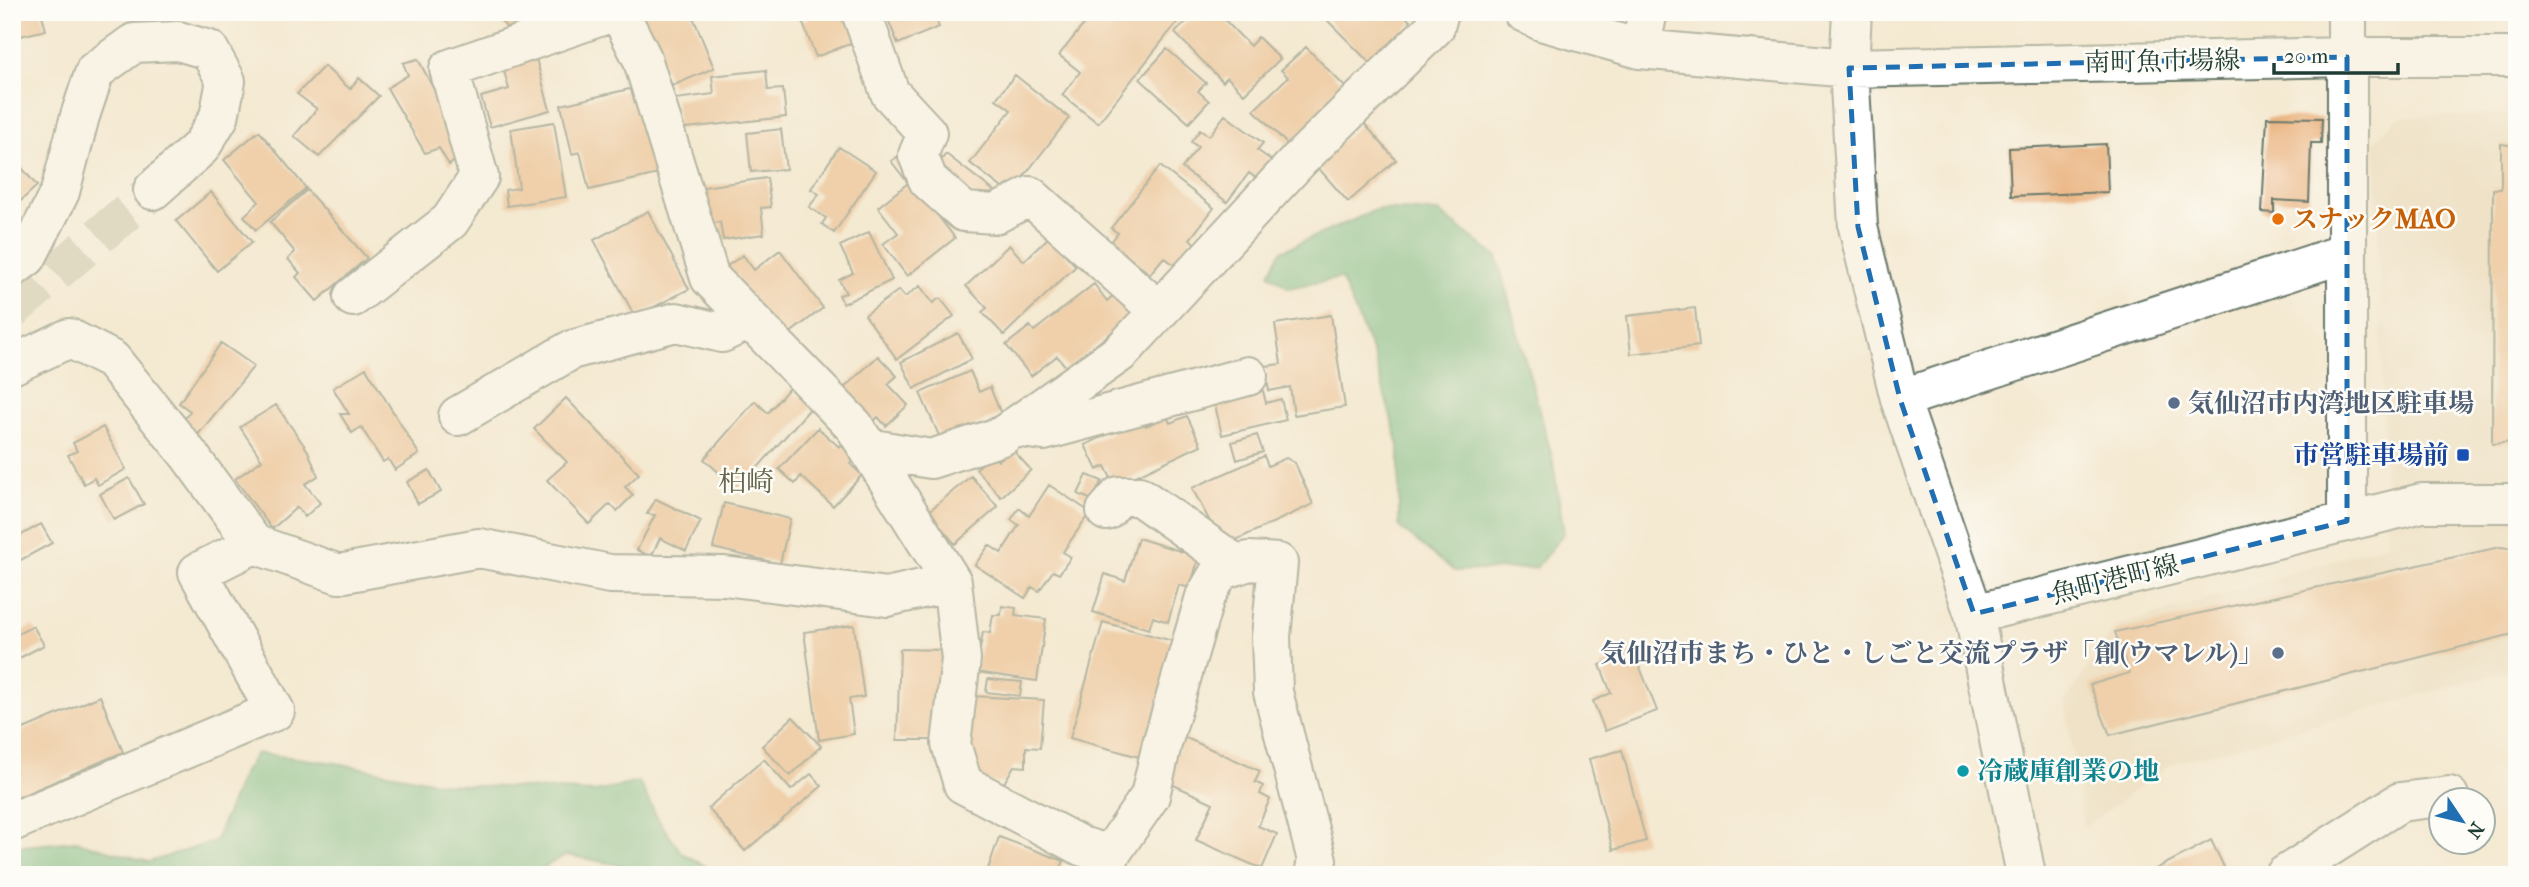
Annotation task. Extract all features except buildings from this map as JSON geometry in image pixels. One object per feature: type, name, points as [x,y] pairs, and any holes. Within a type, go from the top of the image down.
[{"type":"street","points":[[353,297],[450,221],[479,177],[449,69],[613,12]]},
{"type":"street","points":[[619,12],[642,58],[710,278],[854,426],[951,582],[961,659],[951,744],[963,784],[1081,846],[1110,855],[1150,796],[1162,744],[1205,597],[1220,571],[1249,561],[1278,564],[1271,637],[1273,692],[1317,860],[1314,875]]},
{"type":"street","points":[[861,12],[890,93],[927,133],[918,155],[928,180],[964,212],[996,214],[1030,196],[1159,311]]},
{"type":"street","points":[[868,448],[931,459],[1002,436],[1121,352],[1299,160],[1435,27],[1439,12]]},
{"type":"street","name":"南町魚市場線","points":[[1522,12],[1640,49],[1849,68],[2347,57],[2517,57]]},
{"type":"street","points":[[1640,49],[1648,12]]},
{"type":"street","points":[[1852,12],[1849,68],[1858,227],[1900,399],[1974,614],[2026,875]]},
{"type":"street","points":[[2347,12],[2347,521]]},
{"type":"street","points":[[12,268],[27,257],[60,192],[95,71],[134,43],[178,41],[209,50],[226,81],[219,117],[201,147],[153,190]]},
{"type":"street","points":[[1900,399],[2346,253]]},
{"type":"street","points":[[458,416],[571,350],[676,322],[722,333],[750,319]]},
{"type":"street","points":[[12,365],[69,338],[112,360],[189,455],[254,544],[338,573],[479,548],[610,574],[724,576],[887,597],[951,582]]},
{"type":"street","points":[[1014,427],[1044,431],[1248,376]]},
{"type":"street","points":[[1106,511],[1119,496],[1139,496],[1237,565]]},
{"type":"street","name":"魚町港町線","points":[[1974,614],[2422,503],[2517,503]]},
{"type":"street","points":[[12,822],[275,711],[198,572],[254,544]]},
{"type":"street","points":[[2285,875],[2399,802],[2428,799]]},
{"type":"highlighted area","points":[[2347,57],[2347,521],[1974,614],[1900,399],[1858,227],[1849,68]]},
{"type":"shaded area","points":[[2517,114],[2517,674],[2500,673],[2167,766],[2084,828],[2065,701],[2116,627],[2387,544],[2375,141],[2399,117]]},
{"type":"green space","points":[[1378,209],[1439,212],[1497,257],[1552,456],[1564,533],[1536,568],[1454,571],[1399,527],[1399,446],[1374,356],[1341,278],[1289,288],[1269,274],[1281,251]]},
{"type":"green space","points":[[256,753],[336,763],[447,784],[595,792],[639,782],[659,821],[682,853],[722,875],[630,875],[625,866],[566,855],[530,875],[12,875],[12,847],[76,841],[149,862],[215,841],[242,775]]},
{"type":"tunnel","points":[[12,310],[153,190]]},
{"type":"place","name":"スナックMAO","points":[[2278,219]]},
{"type":"place","name":"気仙沼市内湾地区駐車場","points":[[2174,403]]},
{"type":"place","name":"市営駐車場前","points":[[2463,455]]},
{"type":"place","name":"気仙沼市まち・ひと・しごと交流プラザ「創(ウマレル)」","points":[[2278,653]]},
{"type":"place","name":"冷蔵庫創業の地","points":[[1963,771]]},
{"type":"district","name":"柏崎","points":[[746,481]]}]
